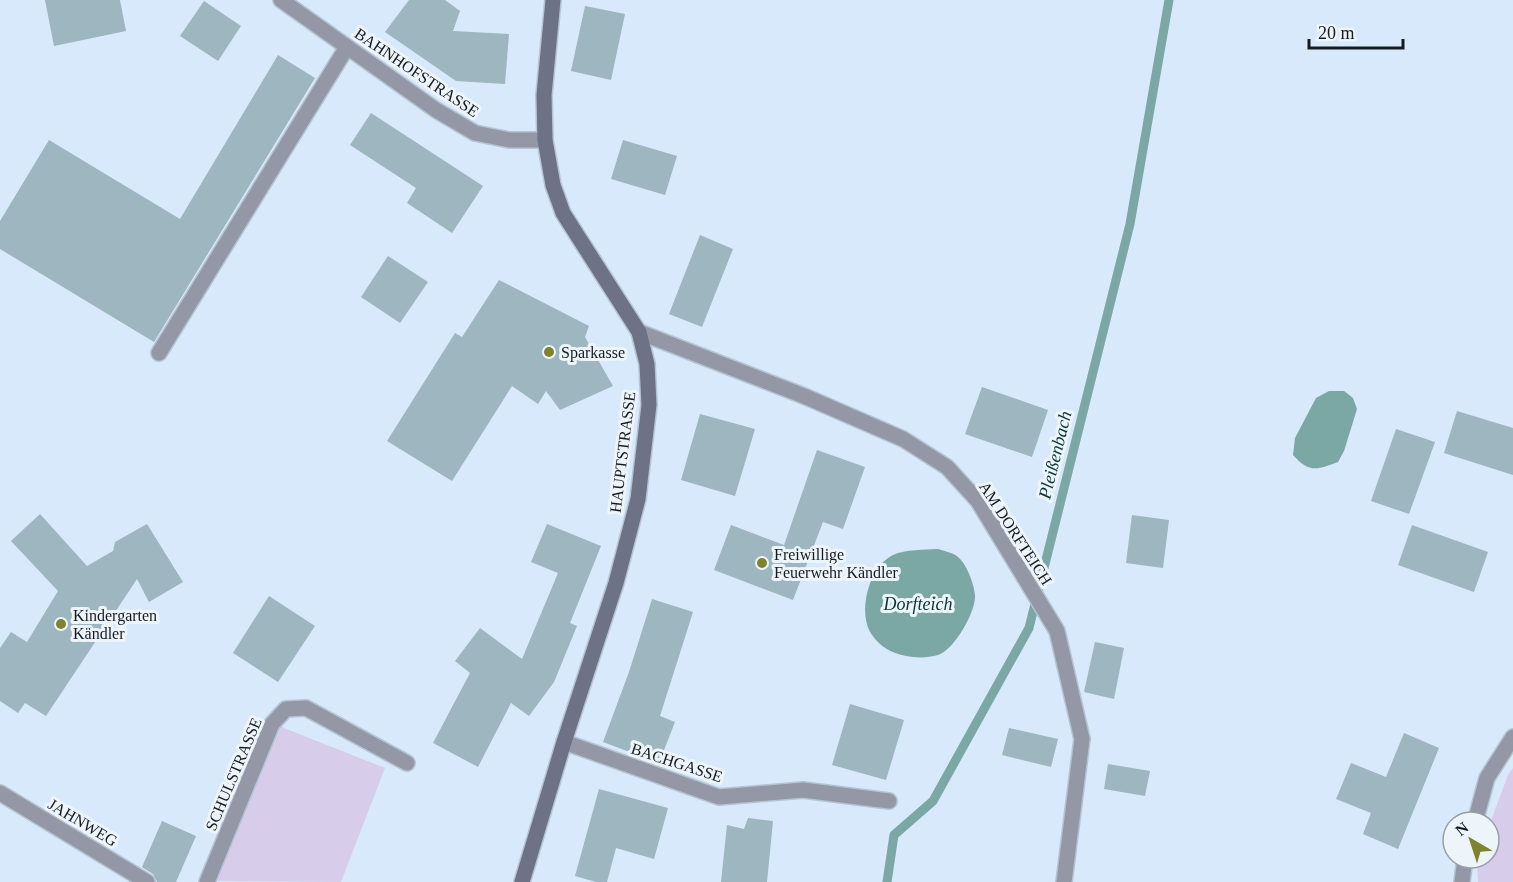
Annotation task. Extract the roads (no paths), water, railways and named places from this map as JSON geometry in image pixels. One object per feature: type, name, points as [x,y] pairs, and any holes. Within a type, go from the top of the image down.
[{"type":"street","name":"BAHNHOFSTRASSE","points":[[281,0],[436,110],[475,133],[509,140],[546,140]]},
{"type":"street","name":"HAUPTSTRASSE","points":[[522,882],[564,742],[616,584],[638,499],[649,405],[647,364],[639,332],[563,213],[553,185],[546,140],[544,95],[553,0]]},
{"type":"street","points":[[159,353],[347,47]]},
{"type":"street","name":"AM DORFTEICH","points":[[639,332],[804,396],[903,439],[947,467],[978,501],[1057,631],[1082,738],[1064,882]]},
{"type":"street","name":"SCHULSTRASSE","points":[[207,882],[272,724],[286,709],[306,708],[407,763]]},
{"type":"street","points":[[1478,810],[1487,778],[1513,737]]},
{"type":"street","name":"BACHGASSE","points":[[564,742],[719,797],[803,790],[889,801]]},
{"type":"street","name":"JAHNWEG","points":[[0,793],[147,882]]},
{"type":"water","points":[[1329,391],[1344,391],[1353,398],[1357,409],[1344,451],[1338,462],[1319,468],[1309,467],[1293,455],[1295,438],[1316,398]]},
{"type":"water","name":"Dorfteich","points":[[938,549],[957,556],[970,575],[975,595],[972,611],[963,630],[951,646],[938,655],[914,657],[901,655],[883,647],[872,635],[865,615],[865,604],[871,580],[884,561],[893,555],[909,551]]},
{"type":"waterway","name":"Pleißenbach","points":[[887,882],[894,835],[933,801],[1029,628],[1130,224],[1169,0]]},
{"type":"place","name":"Sparkasse","points":[[549,352]]},
{"type":"place","name":"Freiwillige Feuerwehr Kändler","points":[[762,563]]},
{"type":"place","name":"Kindergarten Kändler","points":[[61,624]]}]
